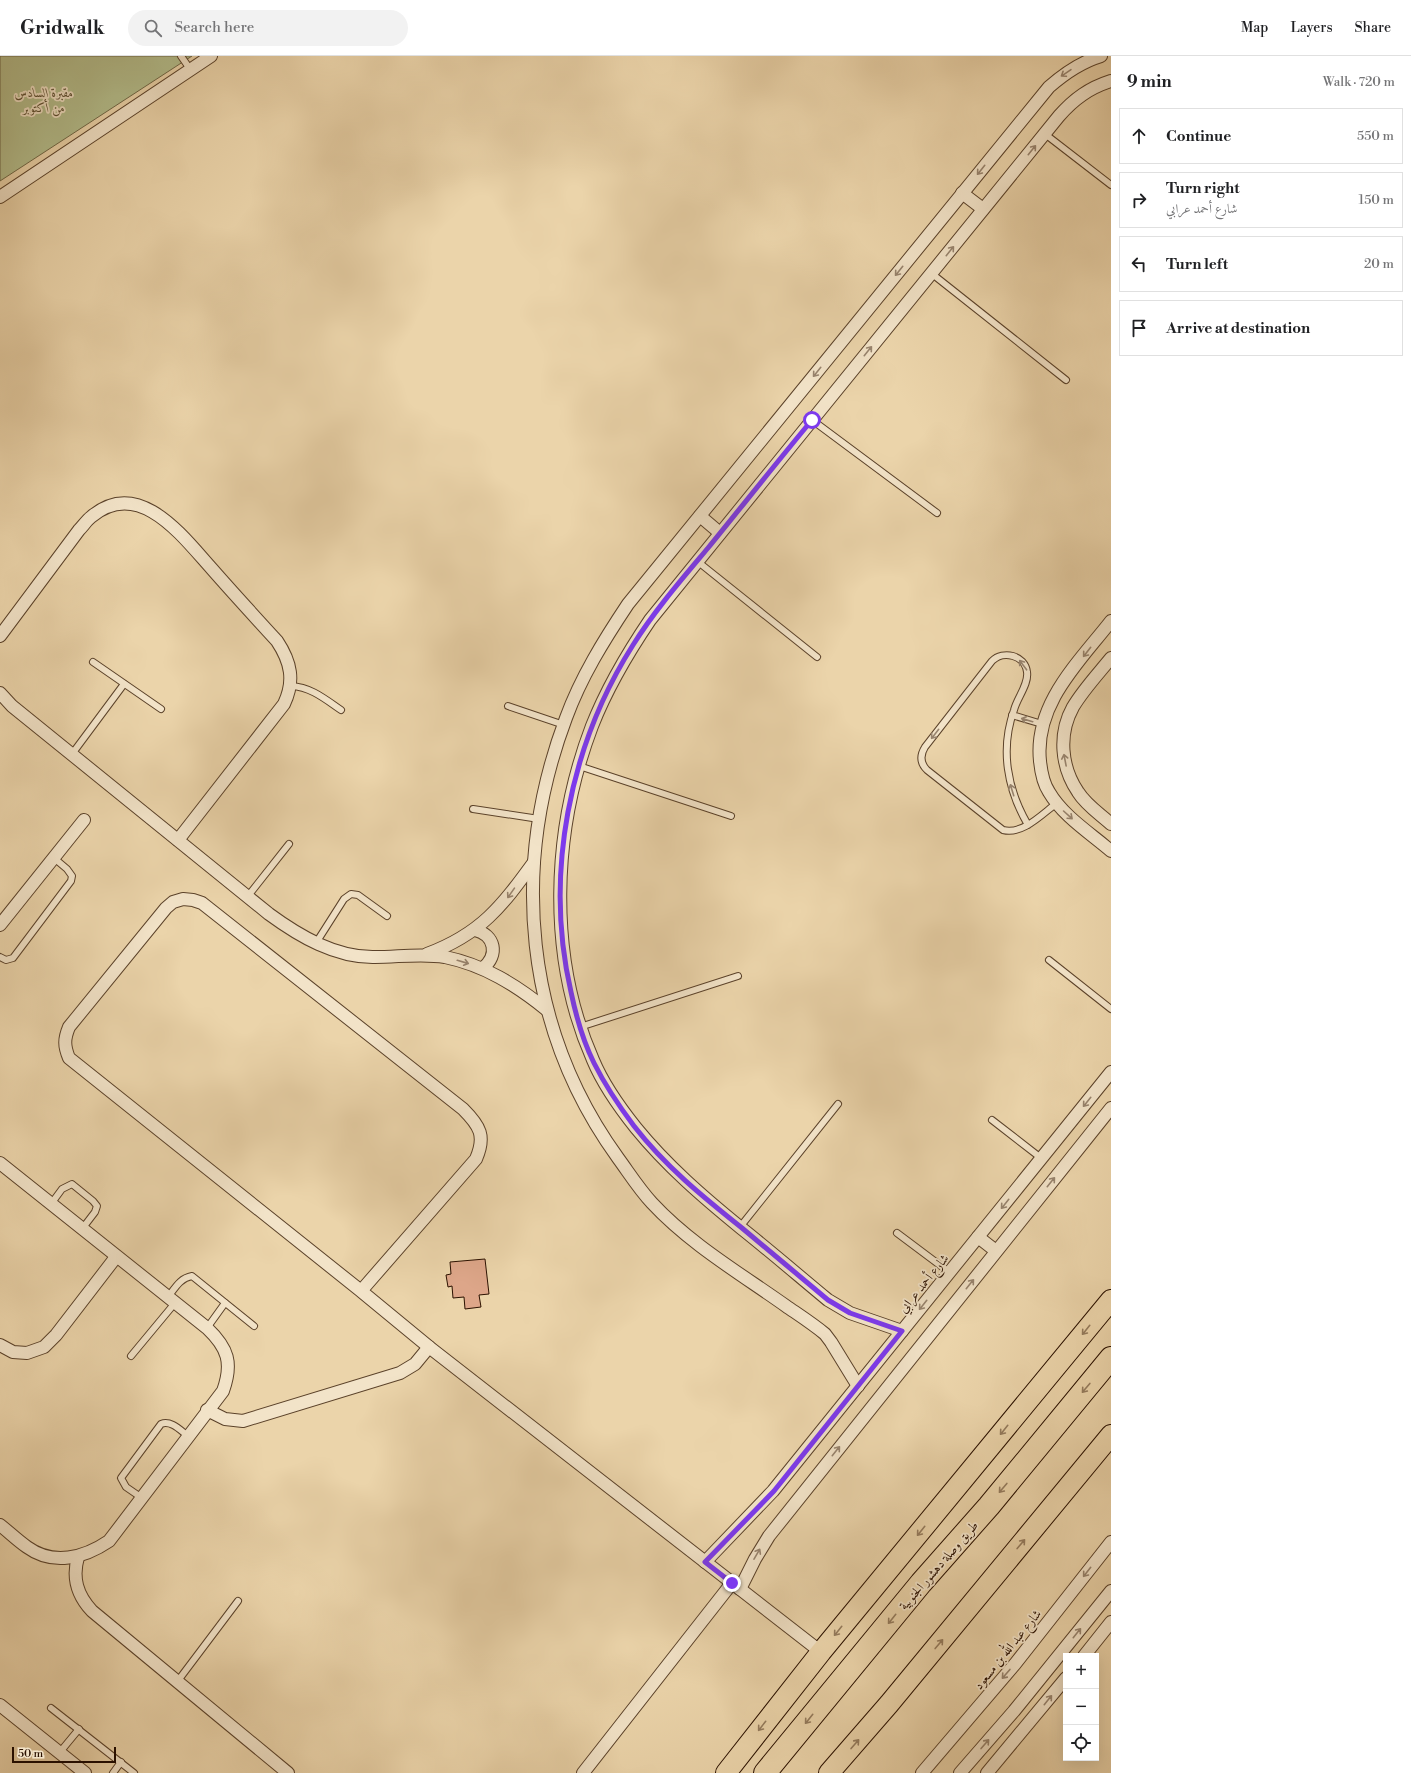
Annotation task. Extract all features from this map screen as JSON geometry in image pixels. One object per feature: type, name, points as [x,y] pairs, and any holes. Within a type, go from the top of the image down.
[{"type":"highway","points":[[726,1773],[821,1652],[1111,1300]]},
{"type":"highway","name":"طريق وصلة دهشور الجنوبية","points":[[765,1773],[921,1583],[989,1506],[1111,1358]]},
{"type":"highway","points":[[829,1773],[889,1704],[1111,1435]]},
{"type":"street","points":[[0,198],[211,56]]},
{"type":"street","points":[[858,1386],[825,1334],[686,1234],[668,1219],[636,1184],[607,1143],[580,1097],[557,1043],[547,1010],[536,952],[534,862],[539,819],[548,774],[564,725],[579,687],[610,631],[628,604],[1049,86],[1076,66],[1101,56]]},
{"type":"street","points":[[902,1331],[850,1313],[828,1300],[689,1185],[652,1147],[635,1127],[615,1099],[593,1062],[580,1027],[567,978],[560,892],[564,836],[579,766],[592,726],[618,671],[650,620],[1068,106],[1089,90],[1111,81]]},
{"type":"street","points":[[962,193],[983,209]]},
{"type":"street","points":[[0,636],[79,530],[91,517],[102,510],[115,505],[128,504],[141,506],[153,511],[175,528],[277,641],[287,658],[290,667],[291,686],[284,704],[178,840]]},
{"type":"street","points":[[700,516],[720,533]]},
{"type":"street","points":[[1111,621],[1053,696],[1042,724],[1038,751],[1044,783],[1049,793],[1065,813],[1111,851]]},
{"type":"street","points":[[1111,658],[1074,706],[1065,726],[1063,747],[1067,771],[1078,793],[1111,824]]},
{"type":"street","points":[[0,692],[12,706],[286,927],[316,943],[351,954],[373,958],[424,955],[444,957],[483,968],[505,979],[547,1010]]},
{"type":"street","points":[[0,925],[84,820]]},
{"type":"street","points":[[424,955],[450,944],[475,930],[507,899],[534,862]]},
{"type":"street","points":[[361,1291],[476,1159],[482,1146],[480,1133],[475,1120],[202,903],[183,899],[174,902],[154,920],[69,1027],[65,1036],[65,1048],[69,1058],[429,1347],[821,1652]]},
{"type":"street","points":[[475,930],[486,935],[493,946],[491,959],[483,968]]},
{"type":"street","name":"شارع أحمد عرابي","points":[[705,1562],[769,1497],[1111,1072]]},
{"type":"street","points":[[583,1773],[736,1586],[769,1536],[1111,1108]]},
{"type":"street","points":[[0,1164],[206,1328],[217,1338],[225,1350],[228,1364],[228,1377],[222,1390],[109,1541],[94,1551],[78,1557],[60,1558],[44,1555],[28,1548],[0,1525]]},
{"type":"street","points":[[978,1237],[996,1251]]},
{"type":"street","points":[[0,1345],[13,1352],[28,1353],[44,1347],[56,1335],[116,1257]]},
{"type":"street","points":[[208,1410],[225,1419],[243,1421],[400,1373],[415,1364],[429,1347]]},
{"type":"street","name":"شارع عبد الله بن مسعود","points":[[922,1773],[1014,1664],[1111,1542]]},
{"type":"street","points":[[78,1557],[75,1576],[76,1585],[85,1604],[288,1773]]},
{"type":"street","points":[[960,1773],[1014,1711],[1111,1591]]},
{"type":"street","points":[[1086,1653],[1111,1622]]},
{"type":"street","points":[[987,1773],[1030,1724],[1063,1682]]},
{"type":"street","points":[[0,1705],[60,1752],[73,1769],[85,1773]]},
{"type":"street","points":[[1014,1711],[1030,1724]]},
{"type":"lane","points":[[181,56],[190,69]]},
{"type":"lane","points":[[1045,134],[1111,185]]},
{"type":"lane","points":[[931,273],[1066,380]]},
{"type":"lane","points":[[812,420],[938,513]]},
{"type":"lane","points":[[697,561],[817,657]]},
{"type":"lane","points":[[1028,825],[1014,798],[1007,769],[1007,739],[1012,715],[1026,682],[1027,671],[1023,663],[1016,658],[1003,654],[992,661],[925,747],[921,759],[927,770],[1003,830],[1013,832],[1028,825],[1057,803]]},
{"type":"lane","points":[[93,662],[161,710]]},
{"type":"lane","points":[[72,754],[124,684]]},
{"type":"lane","points":[[291,686],[302,687],[312,691],[341,710]]},
{"type":"lane","points":[[508,706],[564,725]]},
{"type":"lane","points":[[1012,715],[1042,724]]},
{"type":"lane","points":[[579,766],[731,816]]},
{"type":"lane","points":[[473,809],[539,819]]},
{"type":"lane","points":[[248,896],[289,844]]},
{"type":"lane","points":[[0,957],[6,960],[13,958],[71,881],[72,876],[67,869],[54,858]]},
{"type":"lane","points":[[316,943],[344,899],[351,894],[358,895],[387,916]]},
{"type":"lane","points":[[1049,960],[1111,1009]]},
{"type":"lane","points":[[580,1027],[738,976]]},
{"type":"lane","points":[[740,1227],[838,1104]]},
{"type":"lane","points":[[992,1120],[1041,1158]]},
{"type":"lane","points":[[51,1204],[62,1189],[72,1184],[97,1206],[95,1212],[82,1229]]},
{"type":"lane","points":[[897,1233],[949,1272]]},
{"type":"lane","points":[[131,1356],[171,1300],[181,1281],[186,1277],[192,1276],[254,1326]]},
{"type":"lane","points":[[206,1328],[226,1303]]},
{"type":"lane","points":[[142,1498],[126,1487],[121,1478],[161,1424],[166,1422],[171,1424],[188,1436]]},
{"type":"lane","points":[[177,1682],[238,1601]]},
{"type":"lane","points":[[51,1708],[134,1773]]},
{"type":"lane","points":[[60,1752],[79,1729]]},
{"type":"lane","points":[[113,1773],[121,1762]]},
{"type":"green space","name":"مقبرة السادس من أكتوبر","points":[[0,56],[192,56],[0,181]]},
{"type":"building","points":[[485,1259],[489,1294],[479,1295],[481,1307],[465,1309],[464,1297],[453,1298],[452,1286],[448,1287],[446,1275],[451,1274],[450,1262]]},
{"type":"route","points":[[732,1583],[705,1562],[774,1491],[902,1331],[850,1313],[828,1300],[689,1185],[635,1127],[619,1105],[593,1062],[580,1027],[567,978],[563,949],[560,892],[564,836],[579,766],[592,726],[618,671],[650,620],[812,420]]}]
